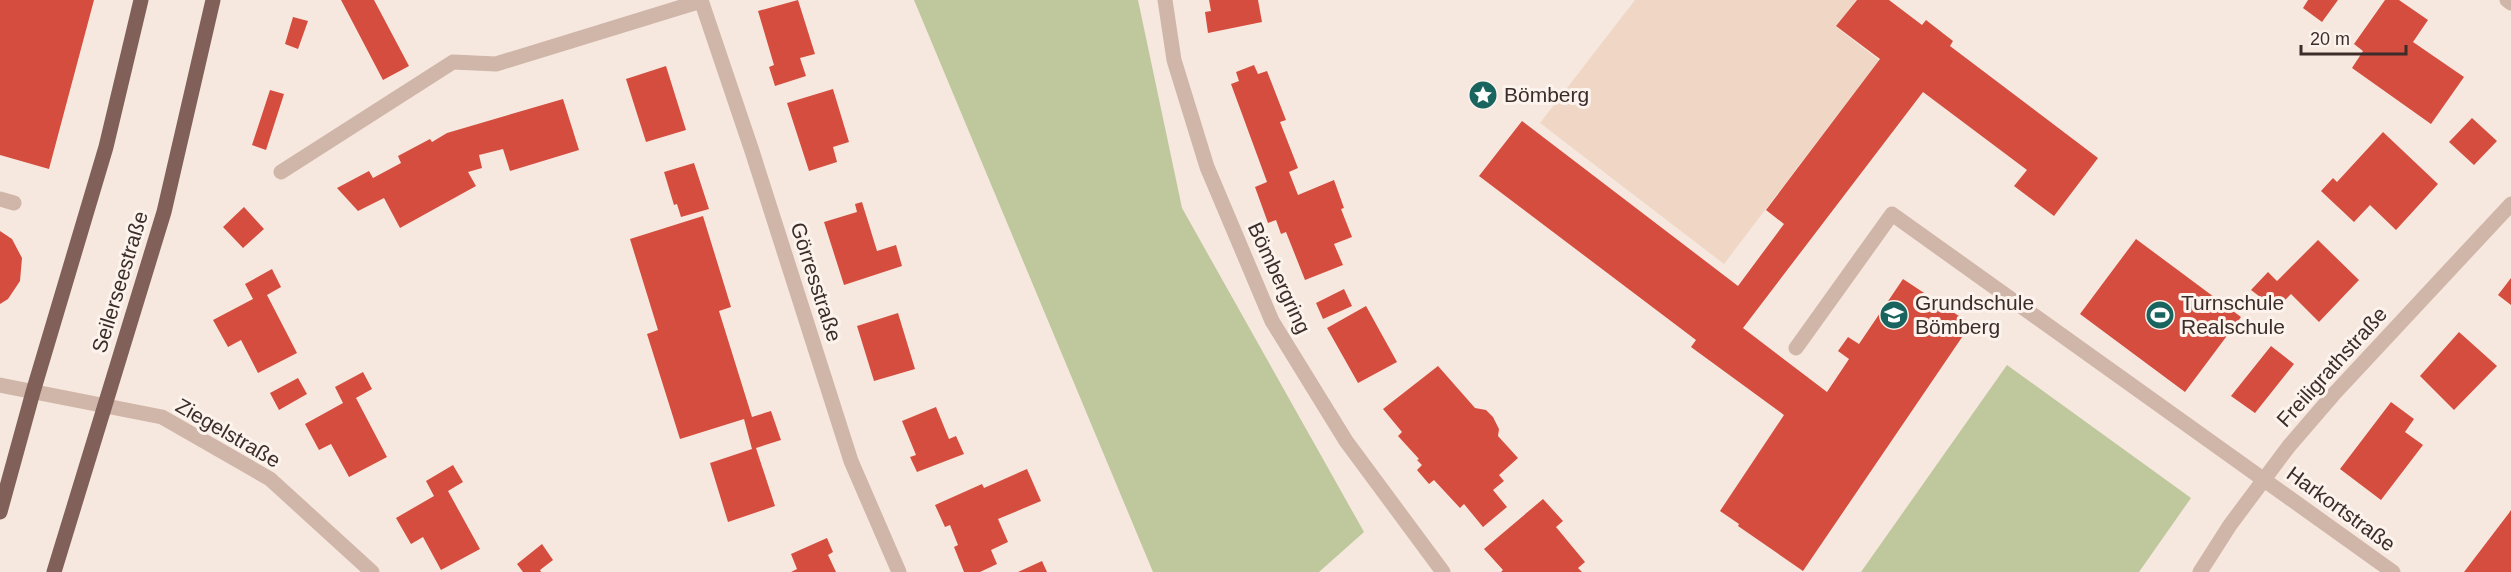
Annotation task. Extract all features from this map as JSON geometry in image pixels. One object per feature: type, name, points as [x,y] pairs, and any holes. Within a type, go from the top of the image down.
[{"type":"main road","points":[[0,512],[106,147],[141,0]]},
{"type":"main road","name":"Seilerseestraße","points":[[54,572],[164,212],[213,0]]},
{"type":"street","name":"Görresstraße","points":[[281,172],[453,62],[495,64],[701,0],[756,162],[851,462],[898,572]]},
{"type":"street","name":"Bömbergring","points":[[1165,0],[1174,60],[1206,166],[1272,321],[1346,441],[1443,572]]},
{"type":"street","points":[[2506,0],[2511,3]]},
{"type":"street","name":"Freiligrathstraße","points":[[2200,572],[2230,525],[2289,446],[2332,395],[2511,204]]},
{"type":"street","name":"Harkortstraße","points":[[1796,348],[1892,214],[2393,572]]},
{"type":"street","name":"Ziegelstraße","points":[[0,385],[162,417],[270,479],[372,572]]},
{"type":"green space","points":[[914,0],[1138,0],[1182,208],[1364,532],[1319,572],[1153,572]]},
{"type":"green space","points":[[2007,365],[2191,498],[2139,572],[1861,572]]},
{"type":"shaded area","points":[[1635,0],[1856,0],[1836,27],[1879,60],[1724,264],[1540,123]]},
{"type":"building","points":[[0,0],[94,0],[49,169],[0,155]]},
{"type":"building","points":[[341,0],[374,0],[409,66],[383,80]]},
{"type":"building","points":[[798,0],[815,54],[800,58],[806,76],[775,86],[769,67],[774,65],[758,11]]},
{"type":"building","points":[[1209,0],[1258,0],[1262,22],[1208,33],[1205,12],[1211,11]]},
{"type":"building","points":[[1857,0],[1889,0],[1922,25],[1926,20],[1953,41],[1950,46],[2098,158],[2054,216],[2014,186],[2027,170],[1923,92],[1743,328],[1827,392],[1849,359],[1838,351],[1848,337],[1859,344],[1903,279],[1971,324],[1803,571],[1720,511],[1784,415],[1691,347],[1696,340],[1479,176],[1522,121],[1738,286],[1784,224],[1766,210],[1880,59],[1836,26]]},
{"type":"building","points":[[2308,0],[2338,0],[2322,22],[2303,8]]},
{"type":"building","points":[[2385,0],[2399,0],[2428,20],[2413,42],[2464,77],[2431,124],[2352,68],[2363,51],[2354,44]]},
{"type":"building","points":[[293,17],[308,21],[298,49],[285,44]]},
{"type":"building","points":[[1254,65],[1258,74],[1267,71],[1286,120],[1280,122],[1298,168],[1289,172],[1298,195],[1334,180],[1344,208],[1341,209],[1352,237],[1334,244],[1343,265],[1305,280],[1286,232],[1281,234],[1276,220],[1268,223],[1255,187],[1267,182],[1231,84],[1239,81],[1236,72]]},
{"type":"building","points":[[666,66],[686,130],[646,142],[626,79]]},
{"type":"building","points":[[833,89],[849,142],[833,147],[837,162],[809,171],[787,103]]},
{"type":"building","points":[[270,90],[284,94],[266,150],[252,145]]},
{"type":"building","points":[[563,99],[579,150],[510,171],[503,149],[479,155],[482,168],[468,172],[476,186],[400,228],[384,198],[358,211],[337,188],[369,171],[373,178],[401,163],[398,156],[430,139],[432,142],[447,133]]},
{"type":"building","points":[[2472,118],[2497,141],[2474,165],[2449,142]]},
{"type":"building","points":[[2383,132],[2438,184],[2396,230],[2370,205],[2354,222],[2321,191],[2333,178],[2337,182]]},
{"type":"building","points":[[694,163],[709,209],[681,217],[677,204],[674,205],[664,172]]},
{"type":"building","points":[[862,202],[877,251],[896,245],[902,266],[844,285],[824,222],[857,212],[855,204]]},
{"type":"building","points":[[244,207],[264,229],[243,248],[223,227]]},
{"type":"building","points":[[703,216],[731,307],[719,311],[752,417],[771,411],[781,440],[756,448],[775,506],[728,522],[710,463],[752,449],[744,419],[680,439],[647,334],[658,330],[630,239]]},
{"type":"building","points":[[0,231],[12,239],[22,258],[20,281],[8,299],[0,304]]},
{"type":"building","name":"Turnschule Realschule","points":[[2136,239],[2241,317],[2185,392],[2080,314]]},
{"type":"building","points":[[2318,240],[2359,280],[2319,322],[2291,294],[2276,309],[2251,290],[2268,272],[2277,281]]},
{"type":"building","points":[[272,269],[281,287],[267,295],[297,353],[258,373],[241,340],[228,347],[213,320],[253,299],[245,284]]},
{"type":"building","points":[[2511,278],[2511,305],[2498,295]]},
{"type":"building","points":[[1344,289],[1352,306],[1323,319],[1316,303]]},
{"type":"building","points":[[1366,306],[1397,362],[1358,383],[1327,328]]},
{"type":"building","points":[[898,313],[915,369],[874,381],[857,326]]},
{"type":"building","points":[[2459,332],[2497,366],[2454,410],[2420,376]]},
{"type":"building","points":[[2271,346],[2294,364],[2255,413],[2231,396]]},
{"type":"building","points":[[1438,366],[1475,408],[1486,410],[1493,417],[1499,429],[1498,436],[1518,458],[1499,475],[1504,481],[1493,490],[1507,507],[1483,527],[1464,504],[1460,508],[1434,480],[1429,484],[1417,470],[1422,465],[1417,460],[1419,459],[1398,436],[1402,432],[1383,409]]},
{"type":"building","points":[[363,372],[372,389],[356,398],[387,457],[349,477],[331,444],[319,450],[305,424],[343,403],[335,387]]},
{"type":"building","points":[[298,378],[307,394],[279,410],[270,393]]},
{"type":"building","points":[[2391,402],[2414,419],[2405,432],[2423,445],[2381,500],[2340,469]]},
{"type":"building","points":[[936,407],[949,439],[956,436],[964,454],[917,472],[910,457],[916,455],[902,421]]},
{"type":"building","points":[[453,465],[463,482],[448,491],[480,549],[441,570],[423,537],[411,544],[396,518],[434,496],[426,481]]},
{"type":"building","points":[[1027,469],[1041,501],[998,519],[1008,542],[991,550],[997,564],[980,572],[964,572],[954,547],[958,545],[950,525],[945,527],[935,505],[982,484],[984,488]]},
{"type":"building","points":[[1543,499],[1563,521],[1556,527],[1585,562],[1578,568],[1582,572],[1501,572],[1503,570],[1484,549]]},
{"type":"building","points":[[2511,510],[2511,572],[2464,572],[2509,513]]},
{"type":"building","points":[[827,538],[833,552],[828,555],[836,572],[791,572],[797,569],[791,554]]},
{"type":"building","points":[[542,544],[553,560],[540,570],[541,572],[523,572],[517,564]]},
{"type":"building","points":[[1042,561],[1047,572],[1018,572]]},
{"type":"place","name":"Bömberg","points":[[1483,95]]},
{"type":"place","name":"Grundschule Bömberg","points":[[1894,315]]},
{"type":"place","name":"Turnschule Realschule","points":[[2160,315]]}]
